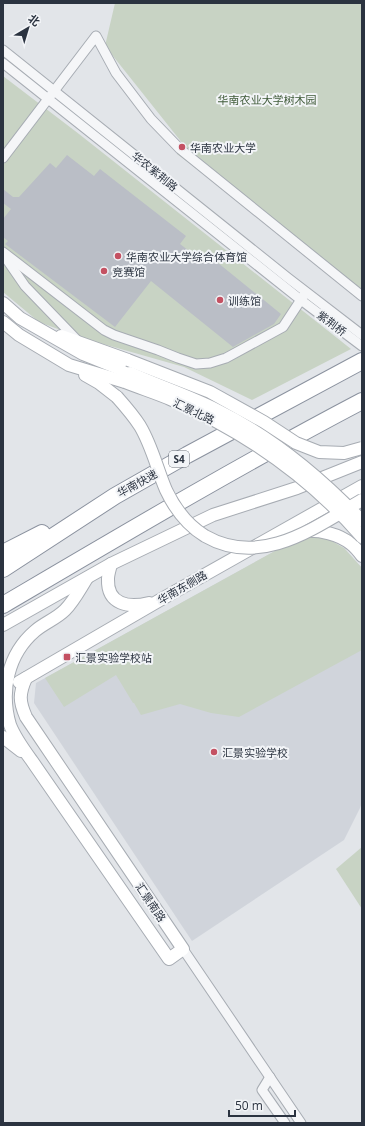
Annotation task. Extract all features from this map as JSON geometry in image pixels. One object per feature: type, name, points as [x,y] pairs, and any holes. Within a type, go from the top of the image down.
[{"type":"highway","points":[[295,396],[362,356]]},
{"type":"highway","name":"华南快速","points":[[3,570],[115,496],[295,396],[362,361]]},
{"type":"highway","points":[[3,605],[224,477],[362,401]]},
{"type":"highway","points":[[3,553],[115,496]]},
{"type":"street","points":[[3,158],[96,36],[116,73],[151,119],[180,149],[362,296]]},
{"type":"street","name":"华农紫荆路","points":[[3,50],[304,296]]},
{"type":"street","name":"华农紫荆路","points":[[3,63],[304,296]]},
{"type":"street","points":[[3,253],[104,330],[114,335],[196,364],[210,363],[226,358],[283,327],[304,296]]},
{"type":"street","points":[[3,253],[25,286],[79,342]]},
{"type":"street","name":"紫荆桥","points":[[304,296],[362,335]]},
{"type":"street","name":"紫荆桥","points":[[304,296],[362,346]]},
{"type":"street","name":"汇景北路","points":[[3,303],[20,318],[36,328],[127,378],[209,417],[268,452],[320,493],[345,518],[362,538]]},
{"type":"street","name":"汇景北路","points":[[3,322],[32,344],[69,365],[127,378],[217,410],[254,430],[314,475],[345,503],[362,521]]},
{"type":"street","points":[[36,328],[128,360],[210,392],[264,422],[296,443],[319,452],[344,452],[362,448]]},
{"type":"street","points":[[69,365],[99,383],[117,397],[126,407],[140,426],[145,436],[172,502],[192,527],[219,543],[252,549],[274,545],[290,540],[320,525],[362,500]]},
{"type":"street","points":[[3,625],[111,564],[213,515],[297,488],[362,462]]},
{"type":"street","name":"华南东侧路","points":[[4,690],[362,486]]},
{"type":"street","points":[[260,543],[296,531],[318,531],[339,537],[350,543],[362,556]]},
{"type":"street","points":[[111,564],[108,581],[114,597],[120,602],[127,605],[141,605],[160,600]]},
{"type":"street","name":"汇景南路","points":[[87,578],[64,611],[36,630],[22,644],[13,659],[7,674],[4,690],[4,702],[10,726],[20,744],[169,959],[183,949]]},
{"type":"street","name":"汇景南路","points":[[26,678],[22,687],[20,698],[22,708],[32,727],[301,1123]]},
{"type":"street","points":[[3,737],[32,761]]},
{"type":"street","points":[[270,1078],[262,1090],[285,1123]]},
{"type":"shaded area","name":"汇景实验学校","points":[[304,535],[344,548],[362,568],[362,802],[344,840],[192,941],[34,703],[36,683]]},
{"type":"green space","name":"华南农业大学树木园","points":[[115,3],[362,3],[362,294],[177,154],[183,144],[105,46]]},
{"type":"green space","name":"华南农业大学综合体育馆","points":[[3,76],[79,134],[351,349],[252,400],[184,367],[82,338],[39,322],[3,292]]},
{"type":"green space","points":[[304,535],[330,540],[344,548],[362,568],[362,650],[239,717],[211,713],[180,704],[141,715],[116,675],[64,707],[45,678]]},
{"type":"green space","points":[[362,847],[362,909],[336,869]]},
{"type":"building","name":"竞赛馆","points":[[67,155],[94,176],[100,169],[186,236],[180,244],[202,261],[207,254],[281,314],[274,324],[233,347],[151,281],[115,327],[5,244],[8,241],[3,237],[3,219],[11,209],[3,203],[3,189],[13,197],[19,197],[50,163],[56,168]]},
{"type":"place","name":"华南农业大学","points":[[182,147]]},
{"type":"place","name":"华南农业大学综合体育馆","points":[[118,256]]},
{"type":"place","name":"竞赛馆","points":[[104,271]]},
{"type":"place","name":"训练馆","points":[[220,300]]},
{"type":"place","name":"汇景实验学校站","points":[[67,657]]},
{"type":"place","name":"汇景实验学校","points":[[214,752]]}]
